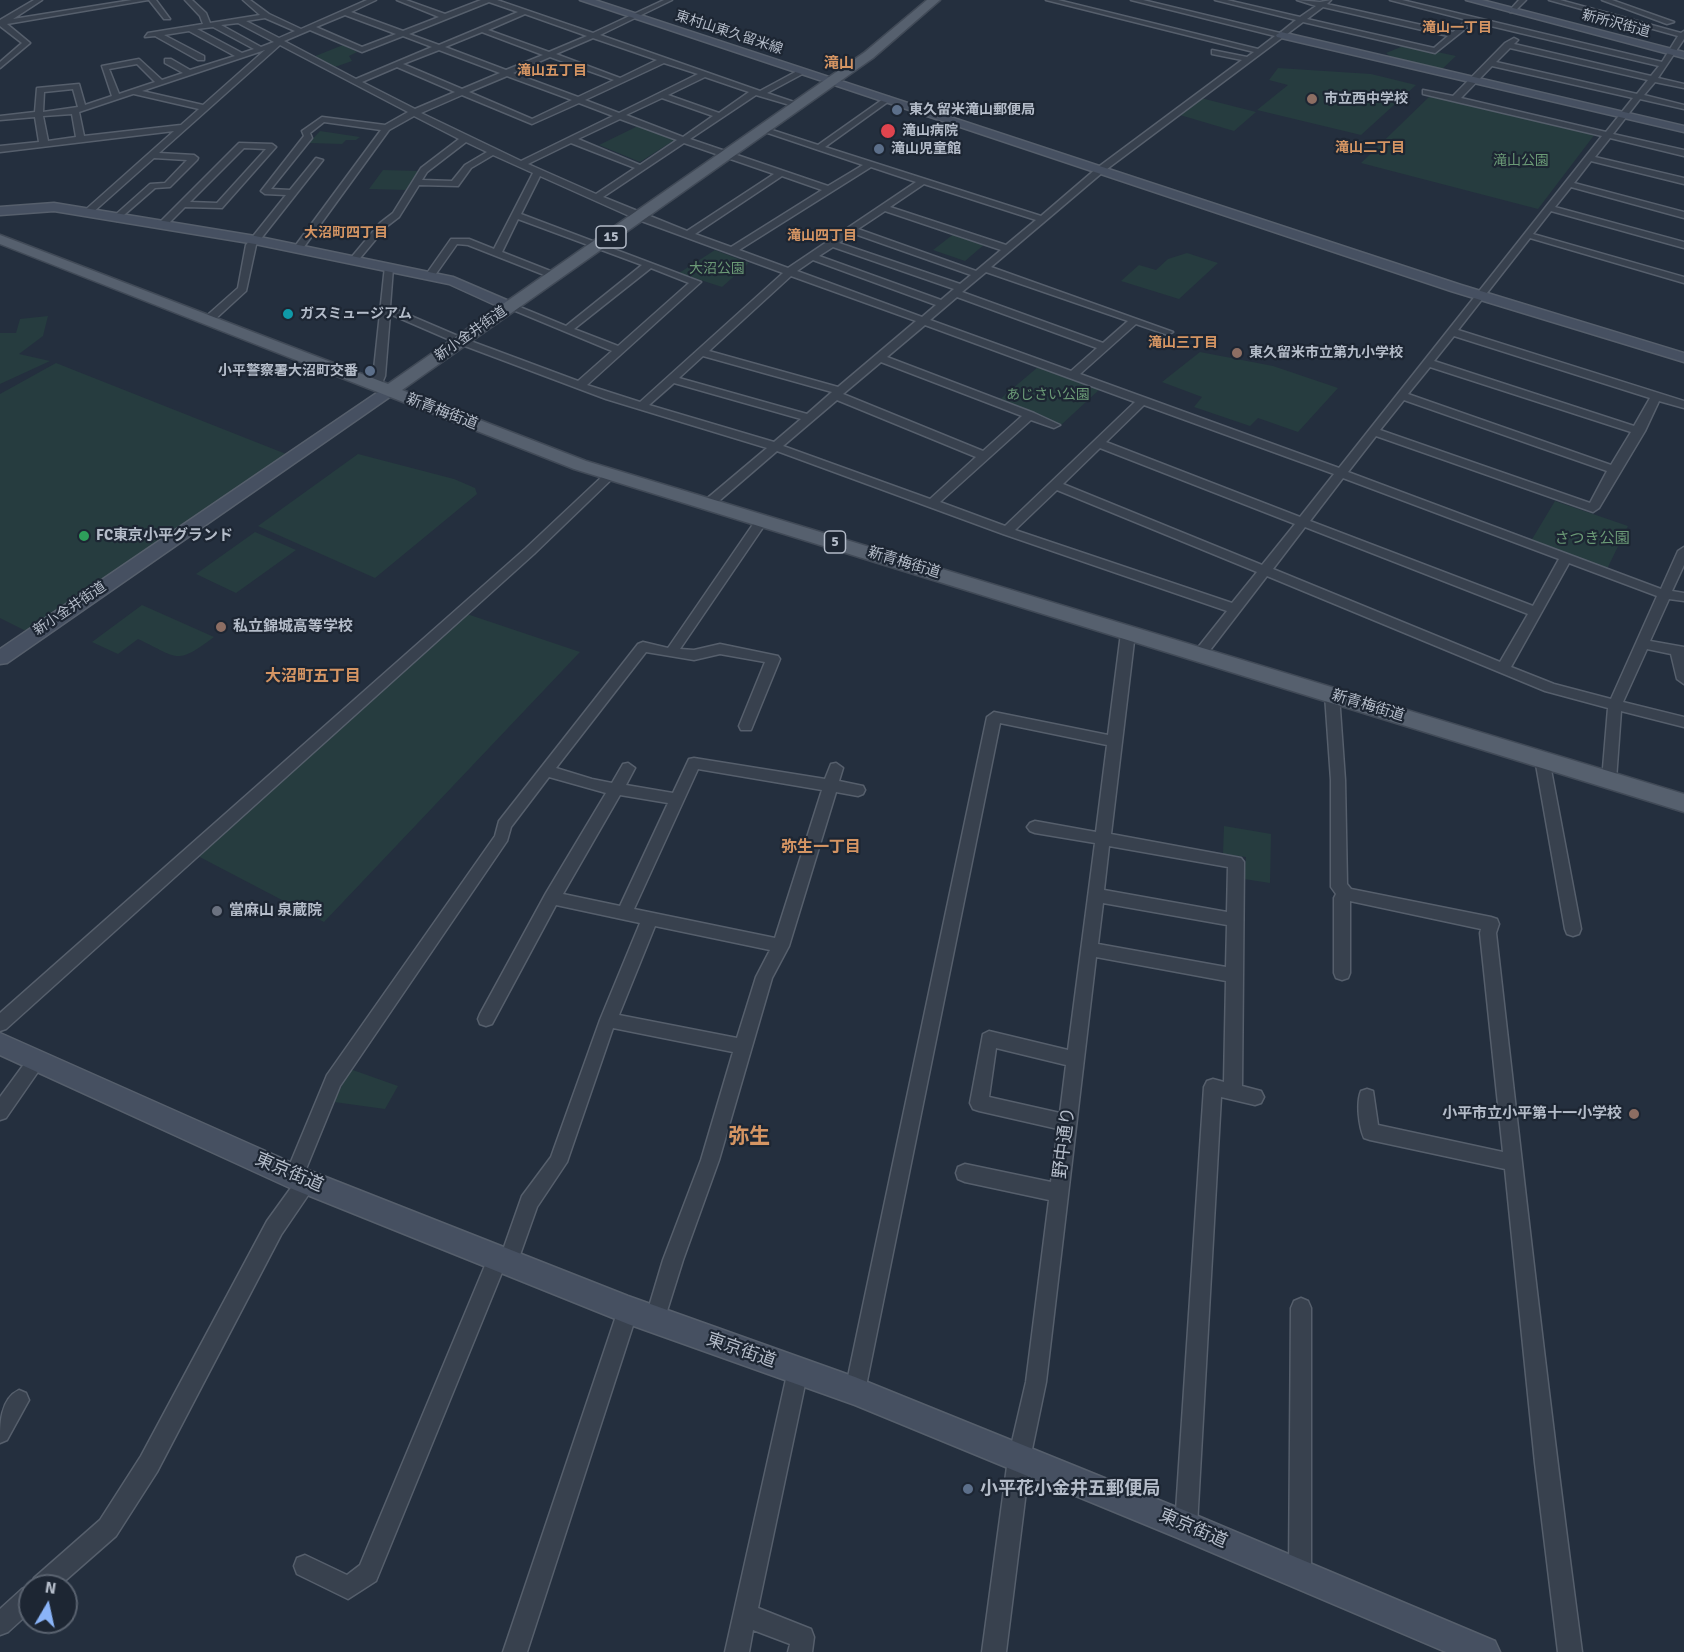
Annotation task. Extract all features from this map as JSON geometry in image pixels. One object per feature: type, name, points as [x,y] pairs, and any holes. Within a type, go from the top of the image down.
[{"type":"main road","name":"新小金井街道","points":[[382,389],[461,342],[763,130],[884,44],[934,0]]},
{"type":"main road","name":"新青梅街道","points":[[0,239],[547,453],[1684,803]]},
{"type":"street","points":[[2,22],[39,0]]},
{"type":"street","points":[[2,22],[145,0]]},
{"type":"street","points":[[152,0],[167,17]]},
{"type":"street","points":[[188,0],[210,25],[260,49]]},
{"type":"street","points":[[246,0],[266,16],[301,31]]},
{"type":"street","points":[[0,118],[39,116],[79,110],[117,98],[279,43],[373,0]]},
{"type":"street","points":[[400,0],[446,17]]},
{"type":"street","points":[[310,27],[362,50],[488,0],[797,106]]},
{"type":"street","name":"東村山東久留米線","points":[[585,0],[1480,296],[1684,358]]},
{"type":"street","points":[[298,249],[386,128],[413,113],[635,17],[669,0]]},
{"type":"street","points":[[1049,0],[1258,51]]},
{"type":"street","points":[[1077,7],[1089,0]]},
{"type":"street","points":[[1134,0],[1684,129]]},
{"type":"street","points":[[1218,0],[1435,51],[1473,20]]},
{"type":"street","points":[[1300,0],[1324,2],[1454,35]]},
{"type":"street","points":[[1393,0],[1664,65]]},
{"type":"street","name":"新所沢街道","points":[[1471,0],[1679,54]]},
{"type":"street","points":[[1512,11],[1523,0]]},
{"type":"street","points":[[1552,0],[1683,32]]},
{"type":"street","points":[[1605,0],[1683,32]]},
{"type":"street","points":[[708,504],[1100,170],[1324,2]]},
{"type":"street","points":[[345,12],[684,140],[830,190]]},
{"type":"street","points":[[354,82],[525,12]]},
{"type":"street","points":[[148,35],[266,16]]},
{"type":"street","points":[[238,20],[465,139],[639,217],[1341,473],[1664,594],[1684,597]]},
{"type":"street","points":[[0,66],[26,43],[2,22]]},
{"type":"street","points":[[189,28],[241,56]]},
{"type":"street","points":[[482,30],[620,80]]},
{"type":"street","points":[[1455,99],[1523,32]]},
{"type":"street","points":[[1199,655],[1528,235],[1664,65],[1679,54],[1683,32]]},
{"type":"street","points":[[157,34],[201,58]]},
{"type":"street","points":[[88,212],[279,43]]},
{"type":"street","points":[[1508,45],[1684,86]]},
{"type":"street","points":[[1215,52],[1233,59],[1247,60]]},
{"type":"street","points":[[396,64],[532,122],[664,60]]},
{"type":"street","points":[[117,98],[105,68],[139,61],[161,83]]},
{"type":"street","points":[[168,61],[190,73]]},
{"type":"street","points":[[1491,63],[1684,107]]},
{"type":"street","points":[[596,198],[757,93],[802,72]]},
{"type":"street","points":[[522,164],[704,74]]},
{"type":"street","points":[[44,144],[39,116],[40,90],[76,86],[81,140]]},
{"type":"street","points":[[134,92],[206,108]]},
{"type":"street","points":[[1426,92],[1684,153]]},
{"type":"street","points":[[662,95],[720,116]]},
{"type":"street","points":[[819,148],[886,99]]},
{"type":"street","points":[[292,193],[265,191],[301,159],[309,136],[305,133],[322,119],[386,128]]},
{"type":"street","points":[[0,149],[184,127]]},
{"type":"street","points":[[763,130],[1042,219]]},
{"type":"street","points":[[162,225],[253,135]]},
{"type":"street","points":[[353,261],[382,225],[396,215],[424,170],[465,139]]},
{"type":"street","points":[[572,140],[641,168]]},
{"type":"street","points":[[183,204],[219,206],[272,147],[242,145]]},
{"type":"street","points":[[417,182],[455,184],[464,168],[475,161],[486,159],[493,151]]},
{"type":"street","points":[[117,218],[153,186],[167,185],[194,159],[154,154]]},
{"type":"street","points":[[1590,158],[1684,181]]},
{"type":"street","points":[[207,321],[243,289],[251,245],[319,160],[301,159]]},
{"type":"street","points":[[732,251],[870,165]]},
{"type":"street","points":[[497,253],[538,171]]},
{"type":"street","points":[[213,174],[224,175]]},
{"type":"street","points":[[687,235],[780,174]]},
{"type":"street","points":[[234,176],[245,176]]},
{"type":"street","points":[[642,406],[789,272],[923,182]]},
{"type":"street","points":[[1569,184],[1684,215]]},
{"type":"street","points":[[0,211],[54,207],[88,212],[255,240],[453,281],[620,351]]},
{"type":"street","points":[[884,208],[1007,249]]},
{"type":"street","points":[[1550,208],[1684,245]]},
{"type":"street","points":[[516,215],[696,282],[579,386]]},
{"type":"street","points":[[851,230],[1168,332]]},
{"type":"street","points":[[1528,235],[1684,280]]},
{"type":"street","points":[[430,276],[454,241],[469,242],[555,276]]},
{"type":"street","points":[[831,243],[1103,347]]},
{"type":"street","points":[[811,256],[942,304]]},
{"type":"street","points":[[568,329],[649,265]]},
{"type":"street","points":[[382,389],[380,376],[387,309],[388,268]]},
{"type":"street","points":[[387,309],[461,342],[579,386],[774,446],[1007,531],[1235,609]]},
{"type":"street","points":[[1072,376],[1134,321]]},
{"type":"street","points":[[1454,332],[1684,405]]},
{"type":"street","points":[[701,352],[837,393],[984,456]]},
{"type":"street","points":[[879,357],[1054,425]]},
{"type":"street","points":[[1429,363],[1639,430]]},
{"type":"street","points":[[672,379],[808,418]]},
{"type":"street","name":"新小金井街道","points":[[0,658],[382,389]]},
{"type":"street","points":[[1402,396],[1613,469]]},
{"type":"street","points":[[1374,432],[1593,508],[1613,469],[1639,430],[1656,396]]},
{"type":"street","points":[[1007,531],[1100,444],[1142,401]]},
{"type":"street","points":[[932,503],[1029,415]]},
{"type":"street","points":[[1100,444],[1536,612]]},
{"type":"street","points":[[0,1024],[530,551],[611,474]]},
{"type":"street","points":[[1056,485],[1550,688],[1684,722]]},
{"type":"street","points":[[671,653],[762,520]]},
{"type":"street","points":[[1609,780],[1614,705],[1684,551]]},
{"type":"street","points":[[1504,668],[1566,558]]},
{"type":"street","name":"野中通り","points":[[994,1652],[1019,1459],[1036,1382],[1128,633]]},
{"type":"street","points":[[1642,644],[1681,651],[1684,679]]},
{"type":"street","points":[[56,1574],[108,1528],[149,1464],[300,1179],[333,1081],[502,837],[504,825],[643,647],[694,656],[720,649],[773,658],[746,726]]},
{"type":"street","points":[[1332,694],[1338,780],[1339,887],[1347,894],[1491,924],[1488,933],[1515,1163],[1546,1463],[1570,1652]]},
{"type":"street","points":[[855,1391],[994,717],[1114,741]]},
{"type":"street","points":[[1542,759],[1573,929]]},
{"type":"street","points":[[624,914],[694,763],[834,776],[858,790]]},
{"type":"street","points":[[486,1019],[552,898],[628,768]]},
{"type":"street","points":[[547,771],[592,785],[678,799]]},
{"type":"street","points":[[655,1320],[673,1260],[710,1160],[764,977],[781,946],[834,776]]},
{"type":"street","points":[[1035,827],[1236,862],[1233,1092]]},
{"type":"street","points":[[1341,973],[1342,898],[1347,894]]},
{"type":"street","points":[[1096,895],[1236,920]]},
{"type":"street","points":[[552,898],[781,946]]},
{"type":"street","points":[[306,1566],[348,1588],[368,1573],[529,1202],[558,1162],[608,1020],[649,920]]},
{"type":"street","points":[[1090,949],[1235,976]]},
{"type":"street","points":[[608,1020],[744,1047]]},
{"type":"street","points":[[1068,1123],[979,1103],[989,1039],[1075,1059]]},
{"type":"street","name":"東京街道","points":[[0,1044],[300,1179],[628,1310],[855,1391],[1185,1526],[1482,1652]]},
{"type":"street","points":[[0,1112],[36,1061]]},
{"type":"street","points":[[1185,1526],[1213,1087],[1255,1097]]},
{"type":"street","points":[[1367,1097],[1370,1132],[1515,1163]]},
{"type":"street","points":[[965,1173],[1059,1193]]},
{"type":"street","points":[[1300,1575],[1301,1308]]},
{"type":"street","points":[[515,1652],[628,1310]]},
{"type":"street","points":[[737,1652],[798,1370]]},
{"type":"street","points":[[0,1432],[19,1400]]},
{"type":"street","points":[[0,1624],[18,1608]]},
{"type":"street","points":[[746,1615],[803,1636],[800,1652]]},
{"type":"green space","points":[[343,45],[357,52],[349,56],[352,61],[335,67],[313,57]]},
{"type":"green space","points":[[1401,47],[1414,47],[1456,56],[1440,71],[1395,60],[1386,53]]},
{"type":"green space","points":[[1278,68],[1371,74],[1416,85],[1361,135],[1257,110],[1288,85],[1269,80]]},
{"type":"green space","name":"滝山公園","points":[[1431,95],[1595,134],[1538,209],[1361,163]]},
{"type":"green space","points":[[1201,98],[1256,112],[1234,131],[1180,115]]},
{"type":"green space","points":[[638,126],[676,139],[640,162],[599,145]]},
{"type":"green space","points":[[320,131],[360,137],[356,140],[346,140],[342,144],[309,143]]},
{"type":"green space","points":[[383,170],[418,171],[407,190],[369,189]]},
{"type":"green space","points":[[955,233],[986,243],[965,261],[933,250]]},
{"type":"green space","name":"大沼公園","points":[[715,250],[749,263],[722,287],[679,273]]},
{"type":"green space","points":[[1187,253],[1218,263],[1179,299],[1121,281],[1139,265],[1156,270],[1168,259]]},
{"type":"green space","points":[[48,316],[43,336],[19,354],[50,361],[0,384],[0,333],[16,333],[20,319]]},
{"type":"green space","points":[[1200,352],[1273,366],[1338,388],[1298,432],[1258,418],[1250,426],[1194,407],[1202,397],[1162,382]]},
{"type":"green space","name":"FC東京小平グランド","points":[[56,363],[286,454],[28,632],[0,618],[0,394]]},
{"type":"green space","name":"あじさい公園","points":[[1038,367],[1100,389],[1061,425],[999,400]]},
{"type":"green space","points":[[358,454],[454,479],[475,488],[477,494],[375,578],[258,526]]},
{"type":"green space","name":"さつき公園","points":[[1555,501],[1628,526],[1607,569],[1531,541]]},
{"type":"green space","points":[[255,532],[296,550],[236,593],[196,574]]},
{"type":"green space","points":[[142,605],[214,637],[191,652],[177,656],[138,639],[118,654],[92,642]]},
{"type":"green space","points":[[461,612],[580,652],[324,922],[194,854]]},
{"type":"green space","points":[[1224,826],[1271,834],[1270,883],[1244,879],[1246,857],[1223,854]]},
{"type":"green space","points":[[350,1069],[398,1086],[385,1109],[334,1102]]},
{"type":"place","name":"市立西中学校","points":[[1312,99]]},
{"type":"place","name":"東久留米滝山郵便局","points":[[897,110]]},
{"type":"place","name":"滝山病院","points":[[888,131]]},
{"type":"place","name":"滝山児童館","points":[[879,149]]},
{"type":"place","name":"ガスミュージアム","points":[[288,314]]},
{"type":"place","name":"東久留米市立第九小学校","points":[[1237,353]]},
{"type":"place","name":"小平警察署大沼町交番","points":[[370,371]]},
{"type":"place","name":"FC東京小平グランド","points":[[84,536]]},
{"type":"place","name":"私立錦城高等学校","points":[[221,627]]},
{"type":"place","name":"當麻山 泉蔵院","points":[[217,911]]},
{"type":"place","name":"小平市立小平第十一小学校","points":[[1634,1114]]},
{"type":"place","name":"小平花小金井五郵便局","points":[[968,1489]]},
{"type":"district","name":"滝山一丁目","points":[[1457,28]]},
{"type":"district","name":"滝山","points":[[839,64]]},
{"type":"district","name":"滝山五丁目","points":[[552,71]]},
{"type":"district","name":"滝山二丁目","points":[[1370,148]]},
{"type":"district","name":"大沼町四丁目","points":[[346,233]]},
{"type":"district","name":"滝山四丁目","points":[[822,236]]},
{"type":"district","name":"滝山三丁目","points":[[1183,343]]},
{"type":"district","name":"大沼町五丁目","points":[[313,677]]},
{"type":"district","name":"弥生一丁目","points":[[821,848]]},
{"type":"district","name":"弥生","points":[[749,1137]]}]
